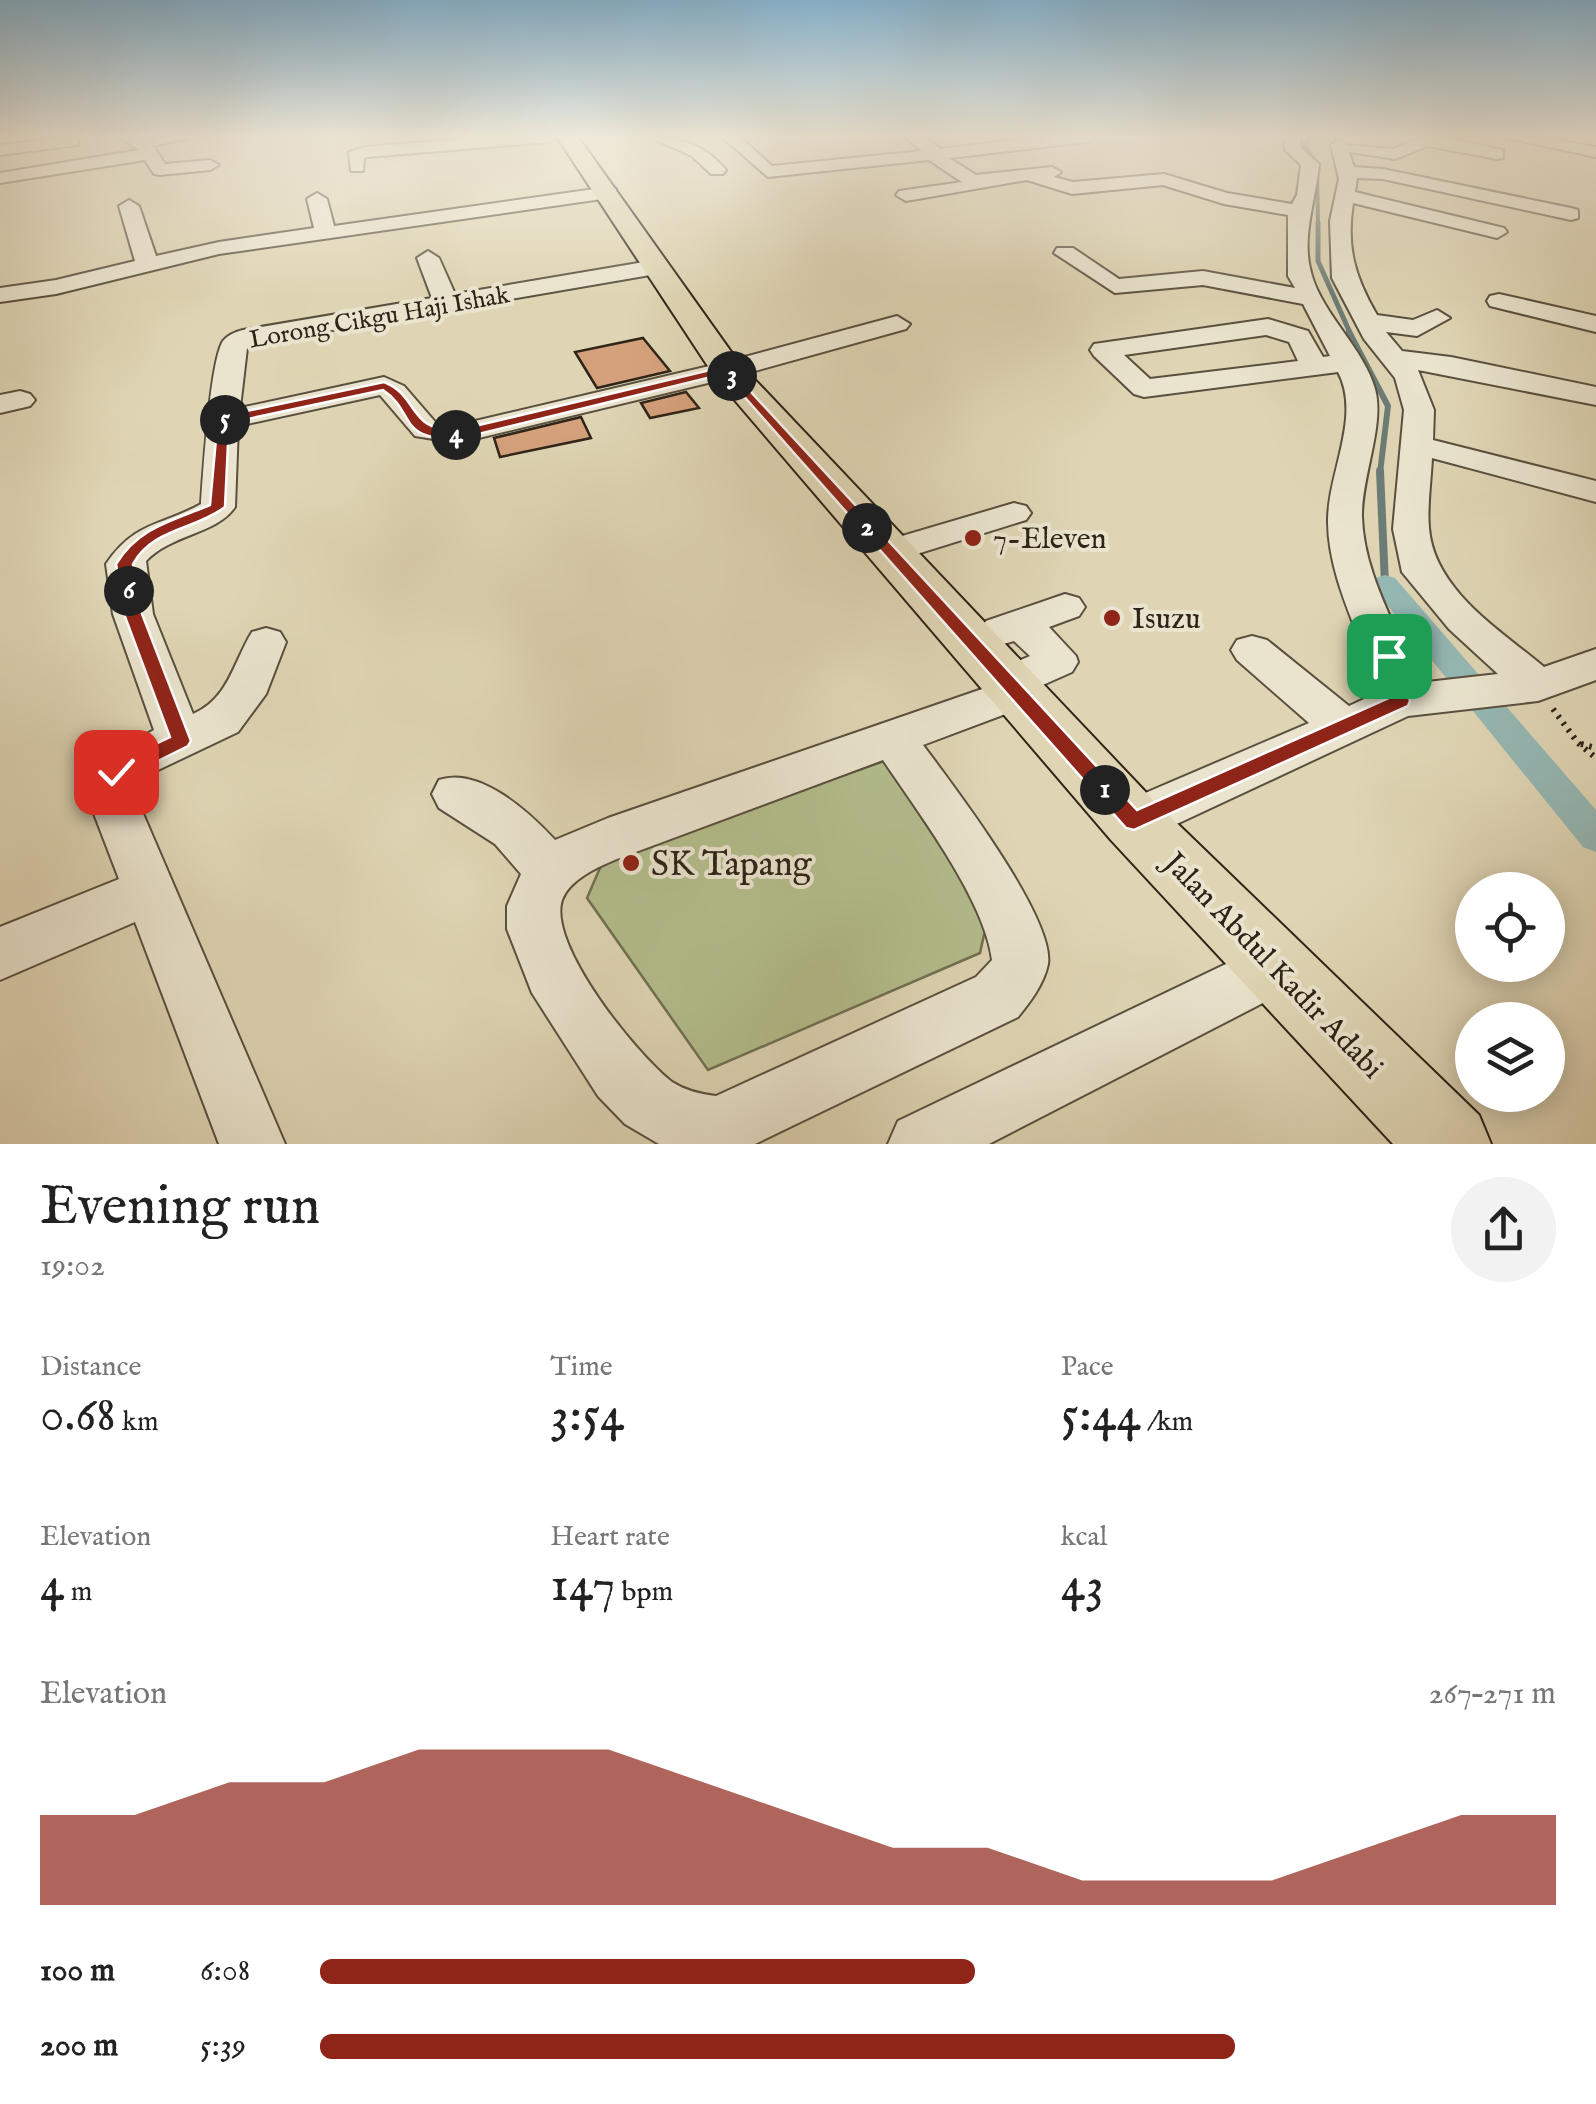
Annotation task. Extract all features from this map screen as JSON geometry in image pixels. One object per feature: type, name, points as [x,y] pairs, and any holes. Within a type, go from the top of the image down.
[{"type":"main road","name":"Jalan Abdul Kadir Adabi","points":[[607,190],[727,370],[1134,822],[1450,1144]]},
{"type":"street","points":[[906,195],[942,190]]},
{"type":"street","points":[[1201,190],[1298,212]]},
{"type":"street","points":[[1307,190],[1298,212],[1300,276],[1313,299],[1329,363]]},
{"type":"street","points":[[1339,190],[1344,278],[1377,338],[1409,376],[1419,410],[1411,529],[1420,572],[1528,686]]},
{"type":"street","points":[[1412,190],[1497,232]]},
{"type":"street","points":[[1459,190],[1570,214]]},
{"type":"street","points":[[0,295],[148,264],[219,260],[325,233],[609,193]]},
{"type":"street","points":[[317,199],[325,233]]},
{"type":"street","points":[[129,206],[148,264]]},
{"type":"street","points":[[1066,253],[1115,286],[1203,278],[1313,299]]},
{"type":"street","points":[[428,258],[446,302]]},
{"type":"street","points":[[570,305],[664,278]]},
{"type":"street","name":"Lorong Cikgu Haji Ishak","points":[[222,420],[234,345],[243,338],[446,302],[664,278]]},
{"type":"street","points":[[1498,301],[1596,324]]},
{"type":"street","points":[[1370,322],[1417,328],[1437,318]]},
{"type":"street","points":[[181,741],[133,614],[124,564],[136,545],[151,535],[218,507],[222,420],[384,386],[394,392],[410,420],[424,430],[440,435],[458,434],[727,370],[897,324]]},
{"type":"street","points":[[1329,363],[1144,388],[1103,350],[1268,327],[1299,337],[1361,388],[1362,408],[1345,518],[1349,552],[1408,699]]},
{"type":"street","points":[[1397,359],[1451,365],[1596,396]]},
{"type":"street","points":[[1418,446],[1493,462],[1596,492]]},
{"type":"street","points":[[888,552],[1014,513]]},
{"type":"street","points":[[970,642],[1065,607]]},
{"type":"street","points":[[894,738],[1006,916],[1020,956],[1016,976],[997,997],[718,1128],[678,1120],[647,1102],[617,1072],[543,958],[532,922],[536,897],[551,872],[577,853],[626,833],[894,738],[1012,688],[1056,662],[1056,656],[1020,623]]},
{"type":"street","points":[[252,1144],[107,784],[127,765],[181,741],[234,710],[247,692],[266,642]]},
{"type":"street","points":[[1252,650],[1342,724]]},
{"type":"street","points":[[1134,822],[1342,724],[1408,699],[1528,686],[1596,664]]},
{"type":"street","points":[[456,794],[513,828],[551,872]]},
{"type":"street","points":[[0,954],[152,890]]},
{"type":"street","points":[[921,1144],[1276,967]]},
{"type":"path","points":[[1528,686],[1596,758]]},
{"type":"path","points":[[1578,743],[1596,748]]},
{"type":"green space","points":[[884,761],[988,917],[980,953],[708,1070],[587,898],[603,861]]},
{"type":"building","points":[[643,338],[670,371],[597,388],[575,352]]},
{"type":"building","points":[[686,392],[699,408],[650,418],[641,403]]},
{"type":"building","points":[[581,417],[591,438],[500,457],[494,438]]},
{"type":"waterway","points":[[1317,190],[1318,225]]},
{"type":"waterway","points":[[1318,225],[1318,261],[1351,335]]},
{"type":"waterway","points":[[1349,332],[1388,406],[1380,472]]},
{"type":"waterway","points":[[1380,472],[1385,584]]},
{"type":"waterway","points":[[1385,584],[1596,836]]},
{"type":"place","name":"7-Eleven","points":[[973,538]]},
{"type":"place","name":"Isuzu","points":[[1112,618]]},
{"type":"place","name":"SK Tapang","points":[[631,863]]},
{"type":"route","points":[[116,772],[181,741],[133,614],[124,564],[136,545],[151,535],[210,514],[218,507],[222,420],[384,386],[394,392],[410,420],[440,435],[458,434],[727,370],[1134,822],[1342,724],[1401,701],[1389,656]]}]
